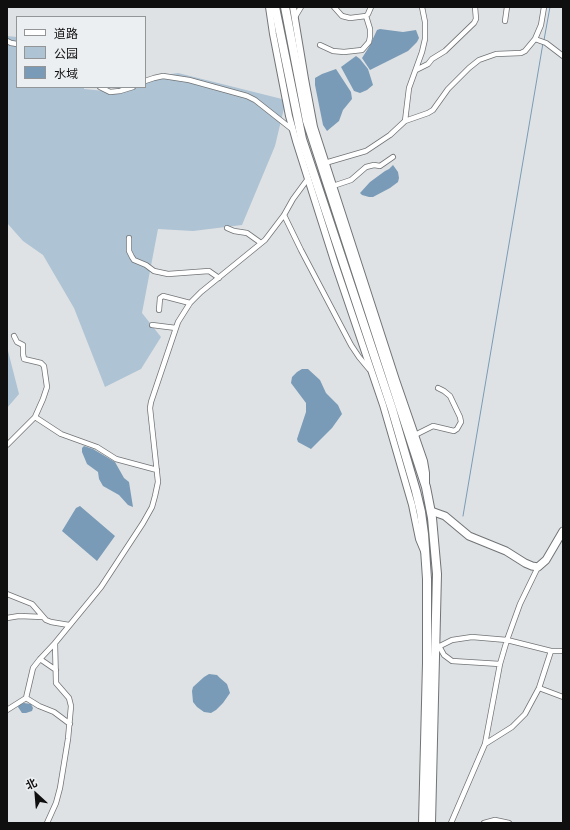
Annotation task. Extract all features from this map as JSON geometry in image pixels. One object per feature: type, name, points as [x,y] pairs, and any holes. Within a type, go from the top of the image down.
[{"type":"highway","points":[[275,7],[302,139],[392,410],[416,490],[424,534],[427,579],[427,663],[423,823]]},
{"type":"highway","points":[[285,7],[307,121],[426,487],[431,511],[437,574],[437,647],[432,823]]},
{"type":"main road","points":[[431,511],[445,516],[469,536],[506,551],[525,563],[538,566],[546,560],[563,531]]},
{"type":"street","points":[[269,7],[273,34],[293,130],[308,180],[383,405],[414,514],[419,539],[426,556]]},
{"type":"street","points":[[293,7],[310,110],[325,163],[426,467],[426,487]]},
{"type":"street","points":[[295,17],[301,7]]},
{"type":"street","points":[[334,7],[342,16],[347,18],[366,16]]},
{"type":"street","points":[[366,16],[371,7]]},
{"type":"street","points":[[416,70],[428,64],[432,59],[445,51],[474,23],[476,19],[475,7]]},
{"type":"street","points":[[505,21],[507,7]]},
{"type":"street","points":[[325,163],[366,151],[390,135],[405,121],[428,114],[433,110],[448,89],[478,60],[496,54],[521,53],[537,40],[544,7]]},
{"type":"street","points":[[405,121],[409,88],[425,39],[424,8]]},
{"type":"street","points":[[320,45],[333,51],[344,52],[362,50],[369,42],[370,37],[370,29],[366,16]]},
{"type":"street","points":[[7,40],[16,44]]},
{"type":"street","points":[[537,40],[546,43],[563,56]]},
{"type":"street","points":[[146,82],[163,76],[188,80],[243,94],[255,100],[293,130]]},
{"type":"street","points":[[102,88],[110,92],[130,88]]},
{"type":"street","points":[[333,186],[351,180],[366,167],[374,165],[380,166],[393,157]]},
{"type":"street","points":[[7,710],[26,698],[33,668],[100,587],[144,523],[152,507],[158,482],[150,408],[176,328],[184,311],[201,292],[261,243],[284,215],[292,199],[308,180]]},
{"type":"street","points":[[284,215],[300,250],[351,345],[359,358],[372,371]]},
{"type":"street","points":[[227,228],[234,231],[247,233],[261,243]]},
{"type":"street","points":[[129,238],[129,251],[134,260],[146,265],[154,271],[168,274],[206,271],[211,272],[219,278]]},
{"type":"street","points":[[158,310],[160,298],[163,296],[190,304]]},
{"type":"street","points":[[152,325],[176,328]]},
{"type":"street","points":[[7,445],[35,417],[47,387],[45,368],[41,363],[24,359],[23,345],[17,342],[14,336]]},
{"type":"street","points":[[416,435],[433,426],[454,431],[461,422],[450,396],[438,388]]},
{"type":"street","points":[[35,417],[61,434],[96,447],[116,458],[157,470]]},
{"type":"street","points":[[451,823],[485,744],[506,640],[520,604],[538,566]]},
{"type":"street","points":[[7,594],[32,604],[43,617],[51,622],[69,625]]},
{"type":"street","points":[[7,618],[19,616],[43,617]]},
{"type":"street","points":[[500,664],[452,661],[437,647],[452,640],[463,638],[506,640],[551,651],[563,651]]},
{"type":"street","points":[[47,823],[56,803],[60,788],[70,724],[69,698],[56,683],[55,643]]},
{"type":"street","points":[[485,744],[520,720],[525,714],[539,688],[551,651]]},
{"type":"street","points":[[40,659],[56,670]]},
{"type":"street","points":[[539,688],[563,697]]},
{"type":"street","points":[[26,698],[39,706],[54,712],[70,724]]},
{"type":"street","points":[[484,823],[495,820],[509,823]]},
{"type":"green space","points":[[7,36],[16,37],[16,88],[84,88],[115,92],[123,88],[146,88],[146,78],[178,73],[286,100],[275,146],[242,225],[193,231],[158,229],[142,313],[161,337],[141,369],[105,387],[74,308],[43,255],[23,241],[7,223]]},
{"type":"green space","points":[[7,347],[19,394],[7,408]]},
{"type":"water","points":[[380,29],[403,32],[416,30],[419,38],[408,51],[370,70],[362,58],[377,30]]},
{"type":"water","points":[[356,56],[368,69],[373,85],[360,93],[354,91],[341,67]]},
{"type":"water","points":[[336,69],[351,92],[352,99],[343,110],[339,121],[327,131],[323,125],[315,78]]},
{"type":"water","points":[[393,165],[398,172],[398,182],[373,197],[362,195],[360,193],[370,182]]},
{"type":"water","points":[[302,369],[308,369],[320,380],[326,393],[338,405],[342,414],[332,428],[311,449],[298,442],[297,439],[306,412],[306,403],[291,383],[292,377]]},
{"type":"water","points":[[84,446],[93,449],[115,462],[124,478],[129,482],[133,507],[128,505],[119,495],[103,486],[99,479],[98,472],[87,464],[82,452],[82,448]]},
{"type":"water","points":[[80,506],[115,536],[97,561],[62,531],[76,508]]},
{"type":"water","points":[[209,674],[217,675],[227,684],[230,693],[223,703],[211,713],[204,712],[197,707],[193,702],[192,691],[193,687]]},
{"type":"water","points":[[19,704],[31,704],[33,708],[32,711],[22,713],[18,707]]},
{"type":"waterway","points":[[544,40],[550,7]]},
{"type":"waterway","points":[[463,516],[543,43]]}]
